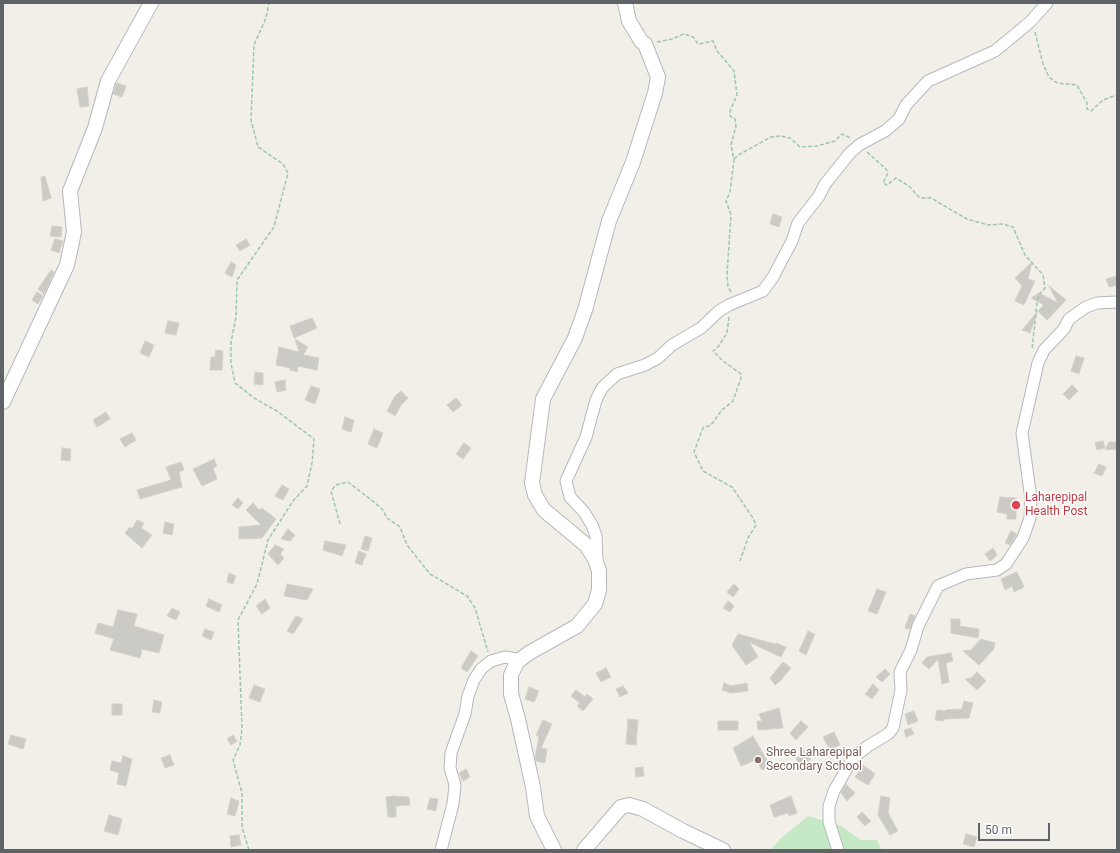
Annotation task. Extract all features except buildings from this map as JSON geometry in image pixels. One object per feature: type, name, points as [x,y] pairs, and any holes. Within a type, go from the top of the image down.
[{"type":"street","points":[[3,402],[67,265],[74,232],[70,191],[95,128],[108,81],[150,3]]},
{"type":"street","points":[[597,563],[586,545],[557,523],[539,503],[532,483],[543,399],[575,338],[585,310],[608,221],[633,162],[655,93],[658,77],[645,44],[641,41],[629,21],[625,3]]},
{"type":"street","points":[[554,850],[537,816],[533,787],[511,694],[511,676],[517,662],[529,652],[577,626],[595,604],[599,590],[596,536],[592,525],[584,512],[570,497],[566,481],[586,437],[596,400],[602,388],[617,374],[646,365],[658,358],[672,345],[701,328],[719,310],[736,301],[763,291],[773,277],[792,241],[798,223],[819,196],[825,184],[850,153],[859,145],[885,131],[899,119],[906,105],[928,81],[995,51],[1030,22],[1047,3]]},
{"type":"street","points":[[838,850],[829,822],[829,806],[834,791],[853,758],[868,746],[888,734],[893,728],[901,690],[900,672],[911,650],[918,626],[938,586],[966,574],[997,570],[1006,564],[1023,538],[1030,518],[1031,499],[1022,433],[1038,363],[1044,350],[1064,329],[1069,319],[1086,307],[1097,303],[1117,302]]},
{"type":"street","points":[[441,850],[453,804],[455,785],[450,768],[450,753],[465,714],[468,696],[474,680],[481,669],[490,661],[505,657],[520,660]]},
{"type":"street","points":[[584,850],[621,807],[629,805],[644,809],[683,831],[723,850]]},
{"type":"path","points":[[249,850],[242,827],[242,793],[233,760],[240,745],[242,728],[238,620],[257,584],[268,540],[293,501],[307,486],[312,463],[314,439],[277,411],[254,398],[235,383],[231,363],[231,342],[236,317],[237,280],[274,227],[288,173],[283,164],[258,147],[251,120],[254,45],[266,18],[269,3]]},
{"type":"path","points":[[1030,22],[1037,36],[1043,64],[1049,77],[1057,83],[1078,85],[1087,103],[1087,108],[1091,111],[1103,100],[1117,95]]},
{"type":"path","points":[[645,44],[672,39],[684,34],[693,37],[698,44],[713,41],[717,51],[734,71],[736,80],[737,95],[730,111],[730,116],[735,119],[736,126],[731,145],[734,160],[730,192],[726,200],[731,215],[727,274],[728,287],[736,301],[730,311],[727,332],[718,347],[713,351],[723,361],[741,374],[741,378],[733,401],[722,410],[711,425],[703,428],[694,452],[703,471],[732,487],[736,496],[753,518],[756,525],[748,538],[740,561]]},
{"type":"path","points":[[734,160],[740,154],[771,138],[781,136],[790,138],[800,147],[817,146],[835,141],[842,134],[856,139],[859,145],[886,169],[888,173],[883,183],[887,185],[896,178],[909,186],[920,198],[931,198],[968,219],[988,225],[1003,224],[1013,227],[1025,255],[1043,275],[1045,288],[1039,295],[1037,302],[1031,355]]},
{"type":"path","points":[[340,524],[332,491],[336,485],[348,482],[374,502],[383,510],[387,518],[400,527],[407,545],[430,574],[467,596],[475,608],[481,623],[490,661]]},
{"type":"green space","points":[[808,816],[841,826],[861,840],[877,840],[882,850],[771,850],[780,839]]},
{"type":"place","name":"Laharepipal Health Post","points":[[1016,505]]},
{"type":"place","name":"Shree Laharepipal Secondary School","points":[[758,760]]}]
